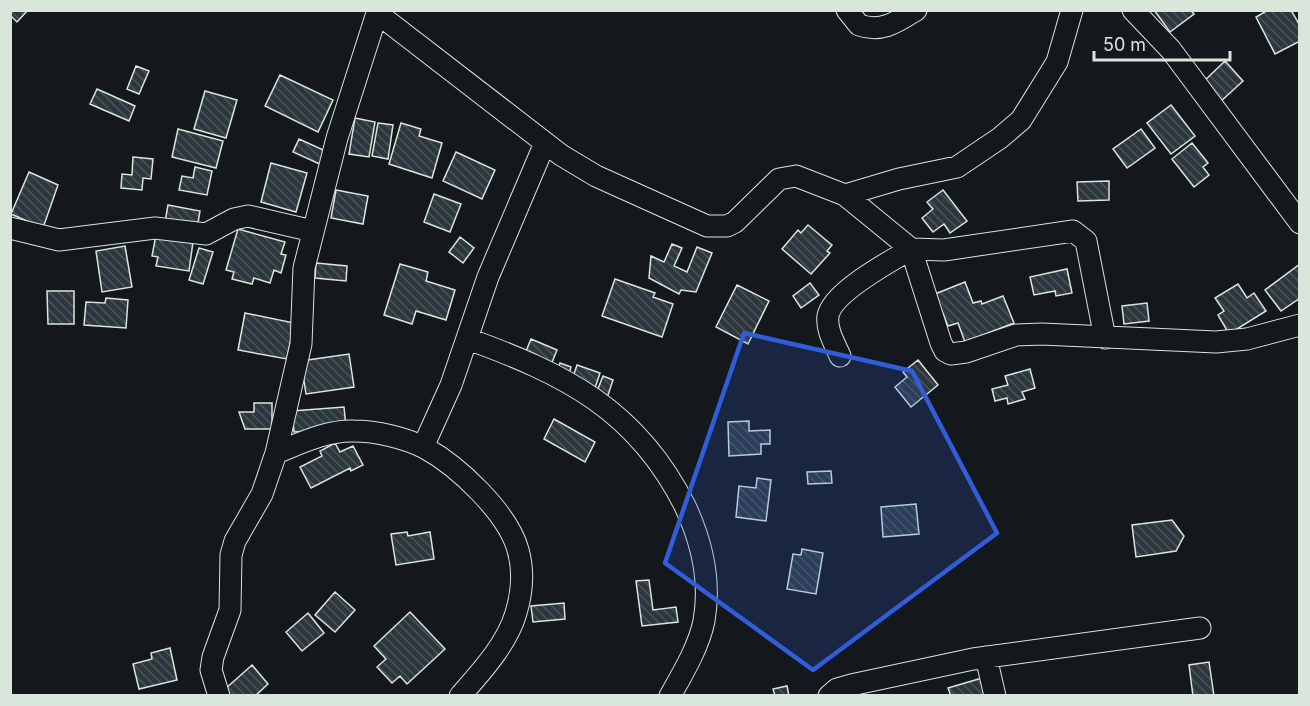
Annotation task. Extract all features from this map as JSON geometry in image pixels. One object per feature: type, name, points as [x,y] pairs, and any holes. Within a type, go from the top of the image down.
[{"type":"street","points":[[847,10],[859,25],[877,28],[889,27],[916,10]]},
{"type":"street","points":[[845,195],[899,178],[957,167],[1000,138],[1021,120],[1051,72],[1067,33],[1072,10]]},
{"type":"street","points":[[1133,10],[1171,50],[1299,223]]},
{"type":"street","points":[[219,696],[211,670],[213,657],[230,610],[231,555],[235,541],[262,494],[276,453],[301,344],[304,268],[338,138],[378,12],[545,143],[596,176],[707,226],[727,226],[735,222],[779,179],[787,177],[810,180],[845,195],[892,231],[911,249],[945,351],[951,354],[966,352],[1016,335],[1042,334],[1216,342],[1247,339],[1299,325]]},
{"type":"street","points":[[423,447],[451,385],[488,277],[545,143]]},
{"type":"street","points":[[10,228],[59,240],[155,228],[206,234],[234,219],[248,216],[313,231]]},
{"type":"street","points":[[840,356],[828,329],[828,315],[834,304],[854,286],[911,249],[944,250],[1074,231],[1086,241],[1105,338]]},
{"type":"street","points":[[468,339],[541,368],[598,401],[623,420],[649,447],[671,478],[695,528],[703,551],[706,601],[703,623],[670,696]]},
{"type":"street","points":[[276,453],[340,431],[381,435],[423,447],[457,472],[497,513],[518,549],[522,571],[520,593],[511,625],[487,665],[460,696]]},
{"type":"street","points":[[830,696],[837,689],[851,685],[986,657],[1200,628]]},
{"type":"street","points":[[986,657],[995,696]]},
{"type":"highlighted area","points":[[744,333],[912,371],[997,533],[813,670],[665,563]]},
{"type":"building","points":[[10,10],[28,10],[17,22],[10,15]]},
{"type":"building","points":[[1154,10],[1191,10],[1194,14],[1170,32]]},
{"type":"building","points":[[1268,10],[1291,10],[1300,26],[1300,41],[1275,54],[1256,17]]},
{"type":"building","points":[[1225,61],[1243,81],[1219,103],[1201,84]]},
{"type":"building","points":[[136,66],[149,71],[139,94],[127,89]]},
{"type":"building","points":[[280,75],[333,100],[318,132],[265,106]]},
{"type":"building","points":[[97,89],[135,106],[129,121],[90,104]]},
{"type":"building","points":[[205,91],[237,100],[226,138],[194,129]]},
{"type":"building","points":[[1171,105],[1195,136],[1171,154],[1147,123]]},
{"type":"building","points":[[355,118],[375,122],[369,157],[349,154]]},
{"type":"building","points":[[378,123],[393,125],[388,159],[372,156]]},
{"type":"building","points":[[401,123],[421,129],[419,136],[442,143],[432,178],[389,164]]},
{"type":"building","points":[[178,129],[223,141],[216,168],[172,157]]},
{"type":"building","points":[[1141,129],[1155,148],[1127,168],[1113,149]]},
{"type":"building","points":[[299,139],[330,153],[324,166],[293,152]]},
{"type":"building","points":[[1192,143],[1208,163],[1203,167],[1209,175],[1194,187],[1172,159]]},
{"type":"building","points":[[456,152],[495,170],[482,199],[443,181]]},
{"type":"building","points":[[133,157],[153,159],[151,179],[143,178],[142,190],[121,188],[122,174],[132,175]]},
{"type":"building","points":[[271,163],[307,173],[296,212],[261,202]]},
{"type":"building","points":[[195,167],[212,171],[207,195],[179,190],[182,176],[193,178]]},
{"type":"building","points":[[29,172],[58,185],[43,228],[11,214]]},
{"type":"building","points":[[1109,181],[1109,200],[1078,201],[1077,182]]},
{"type":"building","points":[[336,190],[368,196],[363,224],[331,218]]},
{"type":"building","points":[[943,190],[967,221],[950,233],[944,224],[933,232],[922,218],[933,209],[927,202]]},
{"type":"building","points":[[434,194],[461,204],[450,232],[424,222]]},
{"type":"building","points":[[168,205],[200,211],[197,228],[165,222]]},
{"type":"building","points":[[808,225],[832,245],[827,251],[830,253],[811,274],[782,249],[798,230],[801,233]]},
{"type":"building","points":[[238,229],[285,242],[281,254],[286,255],[281,273],[274,270],[270,283],[254,278],[252,284],[232,279],[234,272],[226,270]]},
{"type":"building","points":[[156,235],[193,242],[189,271],[156,266],[158,257],[152,256]]},
{"type":"building","points":[[460,237],[474,248],[463,263],[449,252]]},
{"type":"building","points":[[672,244],[682,248],[674,266],[687,272],[697,247],[712,253],[696,292],[681,290],[679,294],[649,278],[651,256],[664,262]]},
{"type":"building","points":[[125,246],[132,287],[102,292],[96,251]]},
{"type":"building","points":[[199,248],[213,252],[203,284],[189,280]]},
{"type":"building","points":[[316,263],[347,266],[346,281],[315,278]]},
{"type":"building","points":[[400,264],[428,272],[426,281],[455,290],[446,320],[416,311],[412,324],[384,315]]},
{"type":"building","points":[[1300,264],[1300,298],[1281,311],[1265,290]]},
{"type":"building","points":[[1067,269],[1072,293],[1056,296],[1055,291],[1034,295],[1030,277]]},
{"type":"building","points":[[615,279],[655,293],[653,297],[673,304],[662,337],[602,316]]},
{"type":"building","points":[[965,282],[973,303],[981,301],[982,304],[1003,296],[1014,323],[965,342],[958,323],[948,326],[935,294]]},
{"type":"building","points":[[810,283],[819,295],[801,308],[793,296]]},
{"type":"building","points":[[1238,284],[1247,298],[1254,293],[1266,311],[1229,334],[1218,315],[1224,311],[1215,298]]},
{"type":"building","points":[[737,285],[769,301],[748,344],[716,327]]},
{"type":"building","points":[[47,291],[74,291],[74,324],[48,324]]},
{"type":"building","points":[[106,298],[128,300],[126,328],[84,325],[86,302],[105,303]]},
{"type":"building","points":[[1147,303],[1149,321],[1124,324],[1122,306]]},
{"type":"building","points":[[245,313],[294,323],[287,359],[238,350]]},
{"type":"building","points":[[531,339],[557,350],[550,367],[524,356]]},
{"type":"building","points":[[349,354],[354,387],[306,394],[301,361]]},
{"type":"building","points":[[918,360],[938,385],[911,407],[895,387],[907,377],[903,372]]},
{"type":"building","points":[[560,363],[571,367],[568,378],[556,374]]},
{"type":"building","points":[[577,365],[600,373],[595,388],[572,380]]},
{"type":"building","points":[[1030,369],[1035,388],[1022,392],[1025,399],[1008,404],[1007,398],[995,401],[992,389],[1008,385],[1005,376]]},
{"type":"building","points":[[603,376],[613,380],[607,398],[596,394]]},
{"type":"building","points":[[254,403],[272,403],[272,429],[245,429],[239,412],[254,412]]},
{"type":"building","points":[[344,407],[346,428],[294,432],[292,411]]},
{"type":"building","points":[[554,419],[595,442],[585,462],[544,439]]},
{"type":"building","points":[[749,421],[749,431],[770,430],[770,444],[761,444],[761,454],[729,456],[728,422]]},
{"type":"building","points":[[335,443],[340,452],[353,446],[363,465],[351,471],[350,468],[311,488],[300,467],[322,456],[320,451]]},
{"type":"building","points":[[831,471],[832,483],[808,484],[807,472]]},
{"type":"building","points":[[757,478],[771,480],[766,521],[736,517],[739,486],[756,488]]},
{"type":"building","points":[[916,504],[919,534],[883,537],[881,507]]},
{"type":"building","points":[[1172,520],[1184,536],[1176,551],[1136,557],[1132,525]]},
{"type":"building","points":[[407,532],[408,536],[430,532],[434,559],[396,565],[391,534]]},
{"type":"building","points":[[802,549],[823,553],[816,594],[787,589],[793,554],[801,555]]},
{"type":"building","points":[[649,580],[653,610],[676,607],[678,622],[642,626],[636,581]]},
{"type":"building","points":[[335,592],[355,610],[335,632],[315,615]]},
{"type":"building","points":[[564,603],[565,619],[533,622],[531,606]]},
{"type":"building","points":[[410,612],[445,649],[407,684],[400,676],[392,683],[377,667],[386,659],[374,646]]},
{"type":"building","points":[[308,613],[324,633],[302,651],[286,632]]},
{"type":"building","points":[[170,648],[177,680],[139,689],[133,664],[152,659],[151,653]]},
{"type":"building","points":[[1209,662],[1214,696],[1193,696],[1189,665]]},
{"type":"building","points":[[252,665],[268,684],[255,696],[229,696],[224,690]]},
{"type":"building","points":[[982,678],[987,696],[951,696],[948,688]]},
{"type":"building","points":[[787,686],[789,696],[775,696],[773,689]]}]
